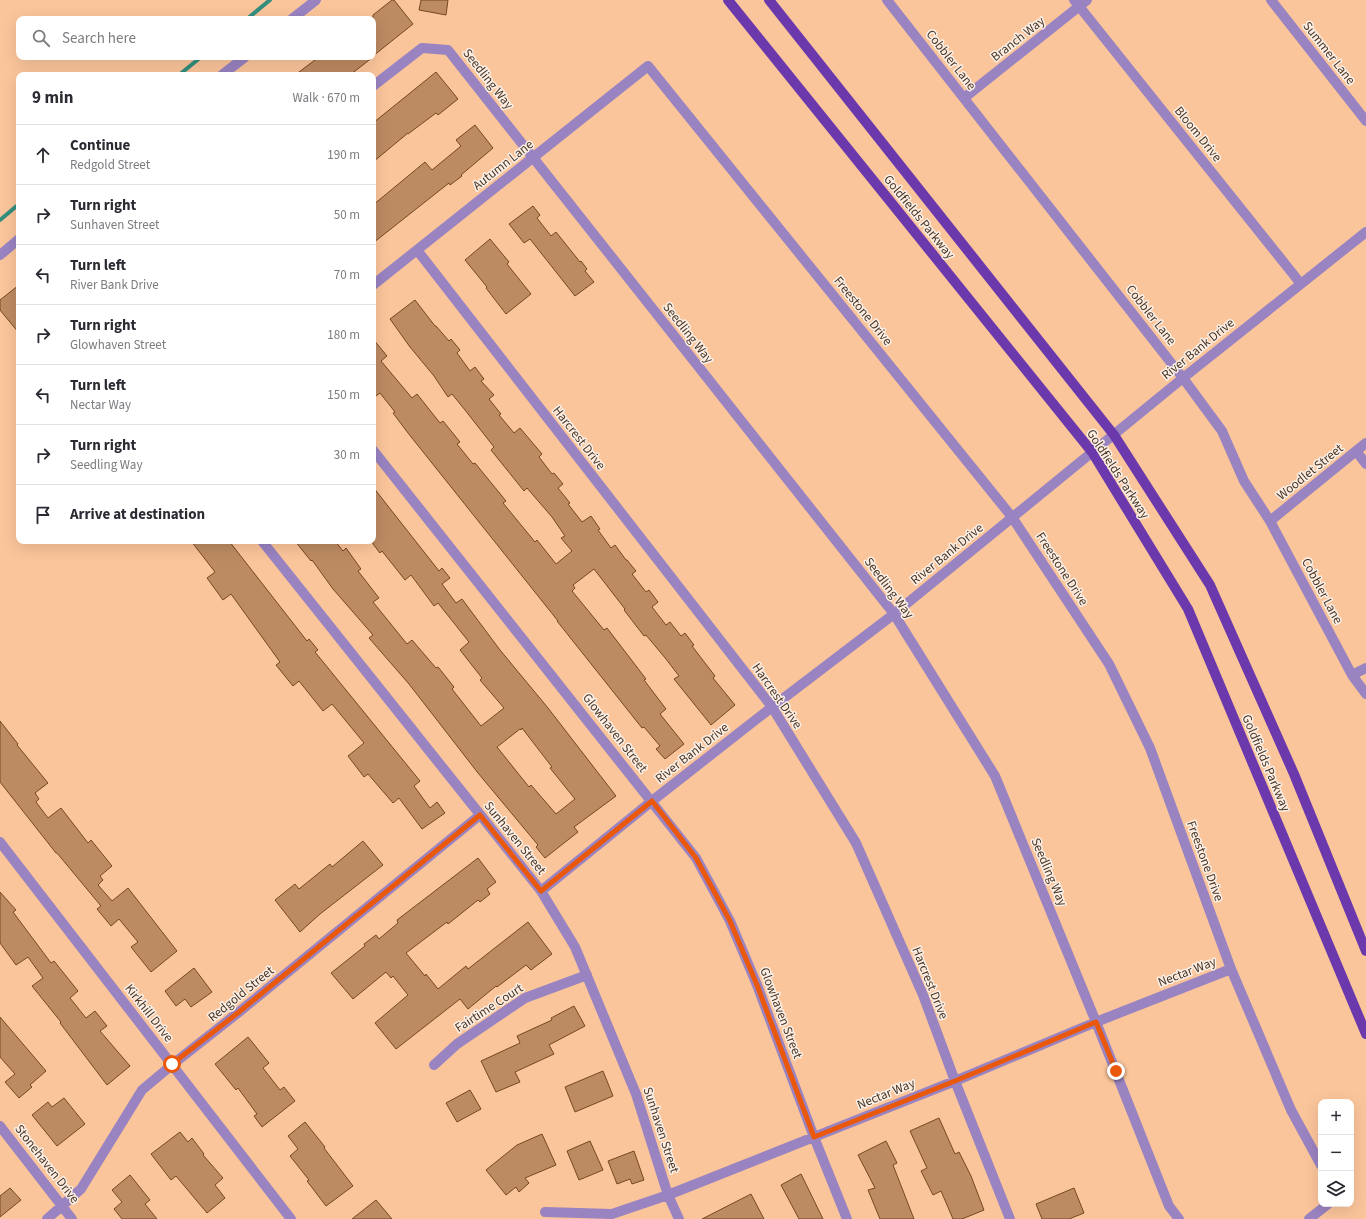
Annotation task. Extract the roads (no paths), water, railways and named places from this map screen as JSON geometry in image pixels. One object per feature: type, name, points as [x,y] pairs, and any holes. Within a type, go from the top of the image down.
[{"type":"main road","name":"Goldfields Parkway","points":[[728,0],[1092,452],[1188,609],[1366,1034]]},
{"type":"main road","name":"Goldfields Parkway","points":[[769,0],[1114,435],[1210,585],[1294,774],[1366,951]]},
{"type":"street","points":[[296,16],[316,0]]},
{"type":"street","name":"Cobbler Lane","points":[[887,0],[1183,378],[1222,431],[1244,481],[1270,521],[1352,675],[1366,694]]},
{"type":"street","name":"Summer Lane","points":[[1271,0],[1366,122]]},
{"type":"street","name":"Branch Way","points":[[964,98],[1080,2]]},
{"type":"street","name":"Bloom Drive","points":[[1080,2],[1301,284]]},
{"type":"street","name":"Seedling Way","points":[[376,84],[422,48],[448,50],[894,614],[995,776],[1096,1022],[1169,1206],[1180,1219]]},
{"type":"street","points":[[226,72],[241,60]]},
{"type":"street","name":"Autumn Lane","points":[[376,283],[648,66]]},
{"type":"street","name":"Freestone Drive","points":[[648,66],[1012,517],[1109,664],[1150,748],[1231,969],[1291,1110],[1318,1160]]},
{"type":"street","name":"River Bank Drive","points":[[541,891],[652,801],[894,614],[1183,378],[1366,232]]},
{"type":"street","points":[[0,255],[16,242]]},
{"type":"street","name":"Harcrest Drive","points":[[416,250],[772,707],[856,843],[923,995],[955,1081],[1010,1219]]},
{"type":"street","name":"Woodlet Street","points":[[1270,521],[1366,443]]},
{"type":"street","points":[[1356,451],[1366,464]]},
{"type":"street","name":"Glowhaven Street","points":[[376,454],[696,858],[730,921],[757,985],[814,1137],[847,1219]]},
{"type":"street","name":"Sunhaven Street","points":[[264,544],[541,891],[575,947],[587,975],[636,1094],[668,1195],[679,1219]]},
{"type":"street","points":[[1352,675],[1366,668]]},
{"type":"street","name":"Redgold Street","points":[[47,1219],[81,1189],[142,1090],[172,1064],[239,1012],[480,815]]},
{"type":"street","name":"Kirkhill Drive","points":[[0,842],[292,1219]]},
{"type":"street","name":"Nectar Way","points":[[545,1212],[612,1214],[668,1195],[751,1163],[955,1081],[1096,1022],[1231,969]]},
{"type":"street","name":"Fairtime Court","points":[[434,1065],[458,1044],[525,998],[587,975]]},
{"type":"street","name":"Stonehaven Drive","points":[[0,1126],[72,1219]]},
{"type":"street","points":[[1309,1219],[1324,1207]]},
{"type":"waterway","points":[[251,16],[270,0]]},
{"type":"waterway","points":[[183,72],[197,60]]},
{"type":"waterway","points":[[0,220],[16,207]]}]
